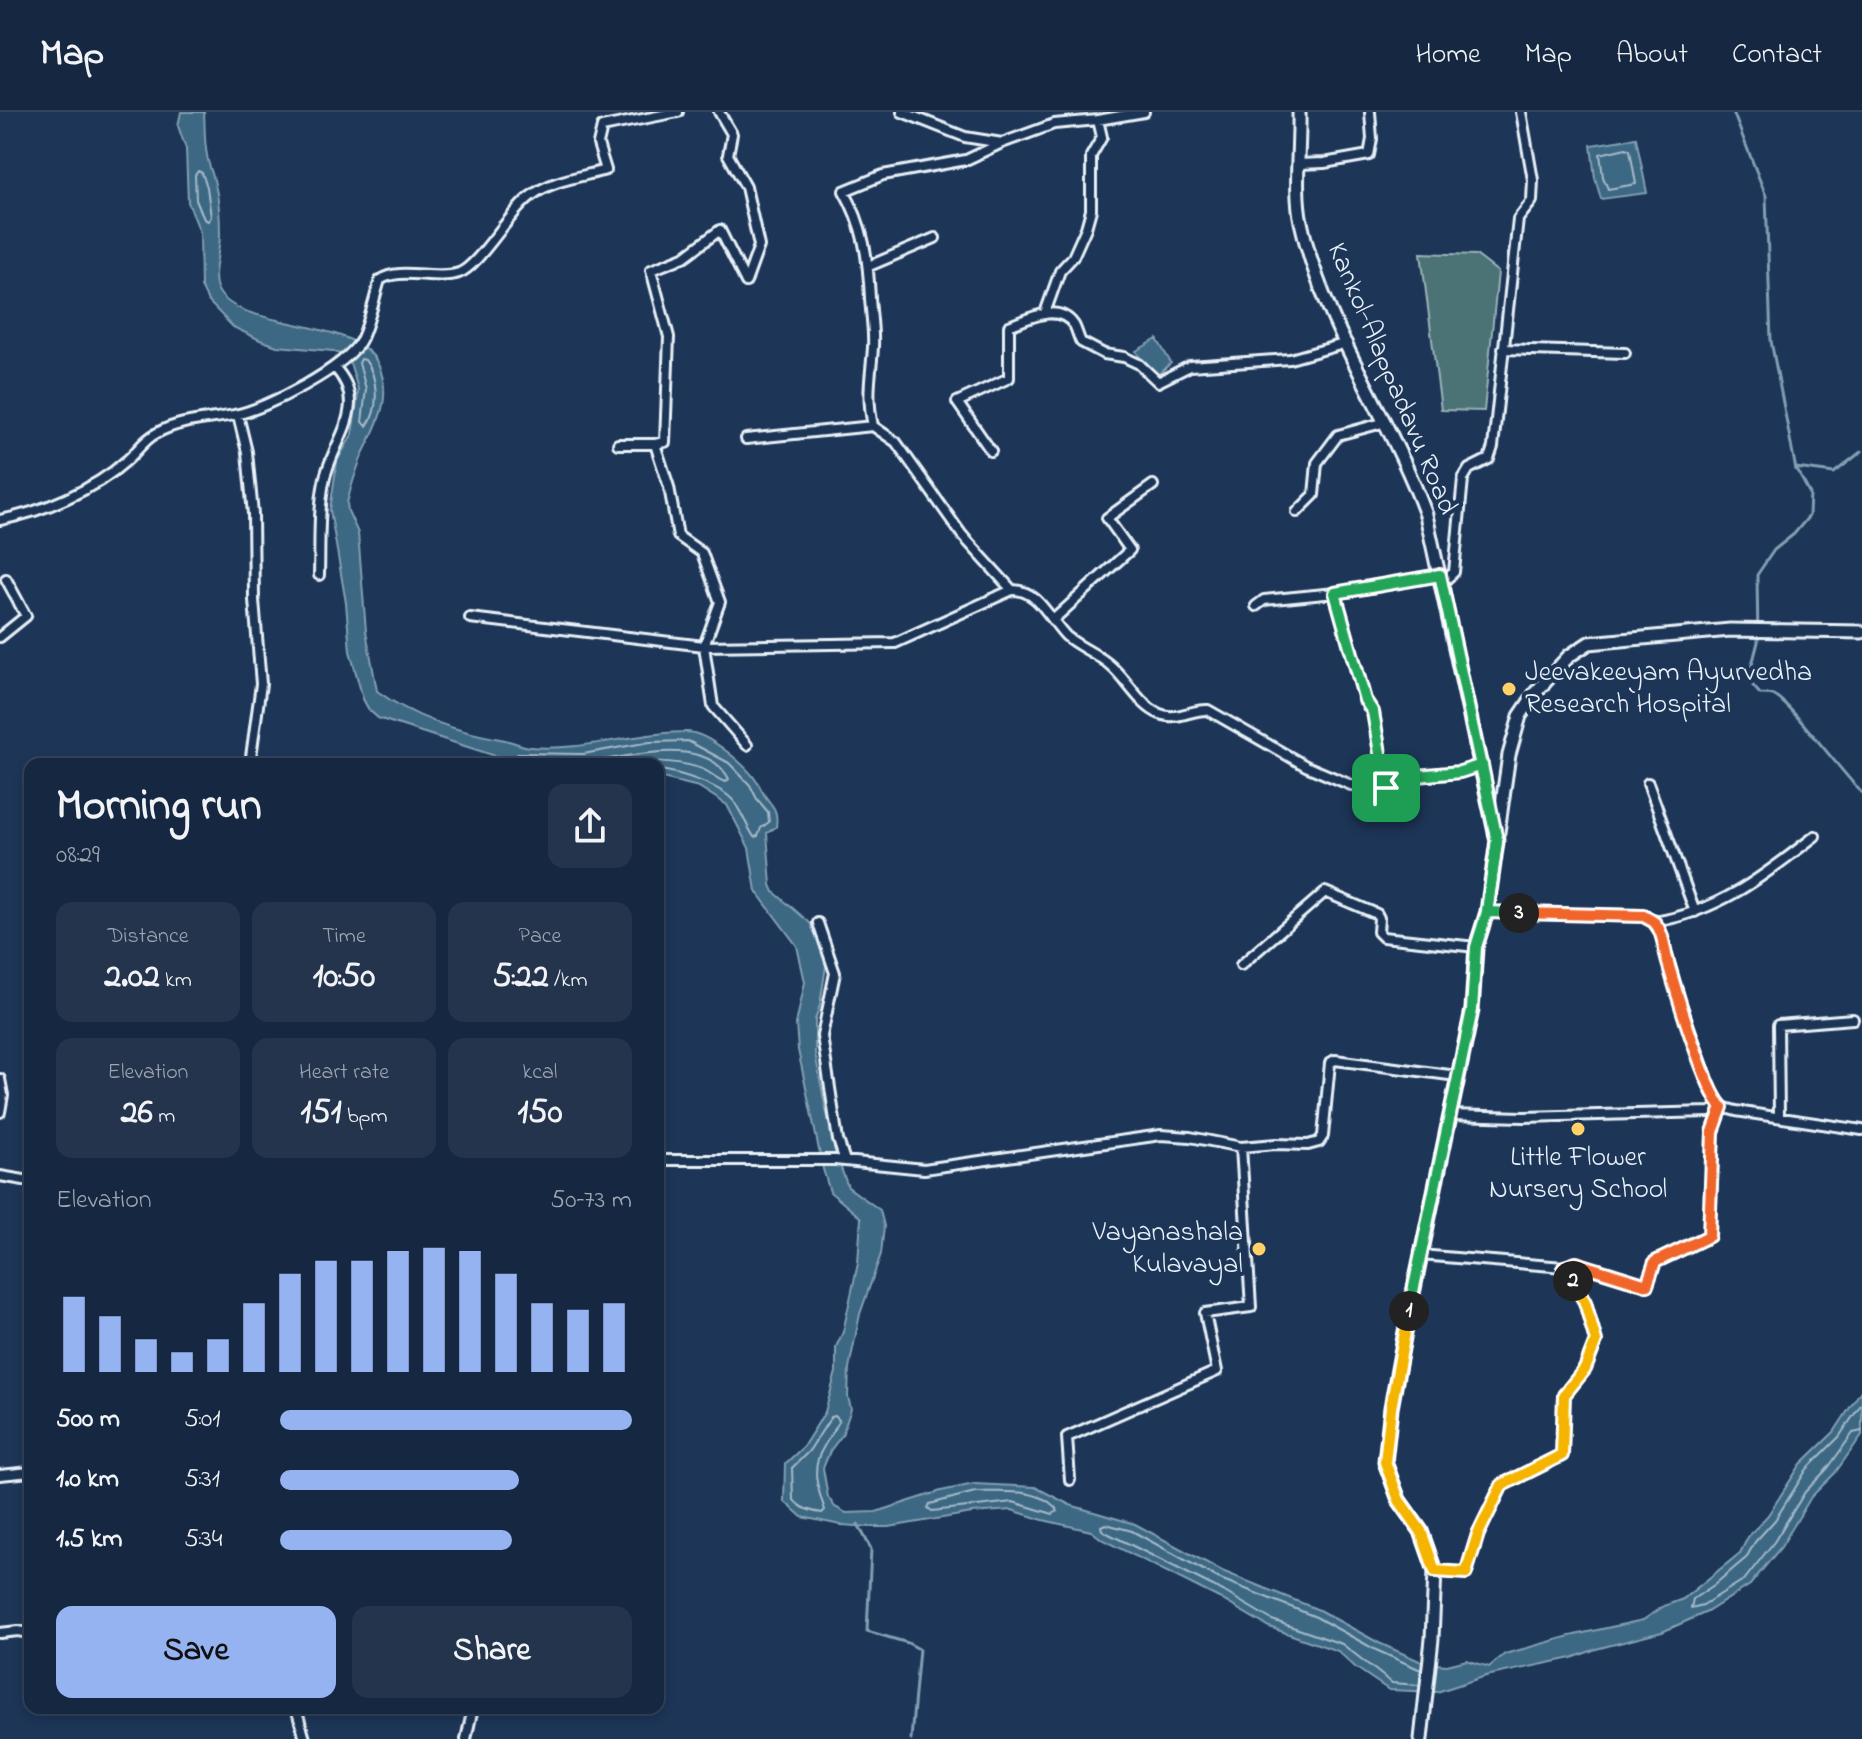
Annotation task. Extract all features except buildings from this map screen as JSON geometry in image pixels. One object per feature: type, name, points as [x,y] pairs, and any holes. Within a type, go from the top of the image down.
[{"type":"main road","name":"Kankol-Alappadavu Road","points":[[1299,112],[1300,219],[1309,253],[1347,343],[1410,472],[1426,515],[1497,841],[1487,912],[1476,947],[1472,1010],[1420,1255],[1391,1408],[1385,1462],[1399,1500],[1421,1531],[1435,1571],[1432,1639],[1421,1739]]},
{"type":"main road","points":[[1497,841],[1509,755],[1520,716],[1536,692],[1569,656],[1589,643],[1730,630],[1862,632]]},
{"type":"street","points":[[0,520],[38,510],[73,495],[127,461],[146,439],[161,430],[194,420],[238,415],[269,403],[337,364],[361,341],[380,280],[388,274],[425,276],[459,273],[472,263],[528,198],[546,186],[606,170],[598,144],[602,127],[678,112]]},
{"type":"street","points":[[618,444],[665,442],[669,337],[651,270],[684,257],[720,230],[746,282],[759,246],[746,187],[728,155],[732,134],[719,112]]},
{"type":"street","points":[[902,112],[965,137],[1002,143]]},
{"type":"street","points":[[873,426],[868,403],[868,374],[873,346],[869,266],[858,215],[844,191],[883,175],[966,160],[1054,124],[1144,112]]},
{"type":"street","points":[[1299,164],[1369,155],[1372,139],[1370,112]]},
{"type":"street","points":[[1256,606],[1264,600],[1441,579],[1454,572],[1463,479],[1469,469],[1489,459],[1493,447],[1518,219],[1532,201],[1531,160],[1521,112]]},
{"type":"street","points":[[1045,313],[1060,271],[1073,257],[1091,210],[1091,156],[1102,137],[1098,120]]},
{"type":"street","points":[[869,266],[935,238]]},
{"type":"street","points":[[991,451],[957,402],[1009,378],[1009,326],[1045,313],[1065,317],[1076,327],[1081,342],[1104,354],[1124,357],[1139,364],[1158,382],[1190,366],[1290,359],[1347,343]]},
{"type":"street","points":[[1503,349],[1625,353]]},
{"type":"street","points":[[319,575],[325,477],[349,418],[348,386],[337,364]]},
{"type":"street","points":[[238,415],[247,452],[253,514],[254,600],[261,684],[251,758]]},
{"type":"street","points":[[1297,512],[1314,495],[1317,463],[1338,435],[1386,422]]},
{"type":"street","points":[[746,439],[873,426],[896,442],[962,535],[1012,590]]},
{"type":"street","points":[[655,444],[669,487],[678,536],[702,553],[720,602],[704,646],[713,706],[747,745]]},
{"type":"street","points":[[1053,620],[1130,550],[1107,518],[1153,485]]},
{"type":"street","points":[[0,637],[26,616],[6,579]]},
{"type":"street","points":[[470,618],[704,646],[895,643],[1012,590],[1019,590],[1036,599],[1068,637],[1112,667],[1149,708],[1161,714],[1171,717],[1199,709],[1208,710],[1306,766],[1351,785],[1374,790],[1417,776],[1460,772],[1482,765]]},
{"type":"street","points":[[1335,593],[1365,700],[1373,712],[1386,788]]},
{"type":"street","points":[[1648,783],[1695,912]]},
{"type":"street","points":[[1654,922],[1695,912],[1726,900],[1759,880],[1815,836]]},
{"type":"street","points":[[1241,965],[1325,892],[1377,914],[1378,932],[1383,937],[1476,947]]},
{"type":"street","points":[[1487,912],[1644,916],[1654,922],[1660,931],[1705,1072],[1722,1107],[1862,1130]]},
{"type":"street","points":[[818,923],[835,973],[822,1036],[838,1140],[845,1161]]},
{"type":"street","points":[[1779,1117],[1778,1025],[1853,1019]]},
{"type":"street","points":[[664,1160],[831,1160],[924,1169],[1161,1135],[1241,1147],[1308,1145],[1319,1142],[1323,1136],[1330,1063],[1335,1060],[1457,1076]]},
{"type":"street","points":[[0,1079],[3,1095],[0,1112]]},
{"type":"street","points":[[1449,1115],[1631,1115],[1710,1112],[1722,1107]]},
{"type":"street","points":[[1420,1255],[1564,1267],[1576,1263],[1647,1285],[1655,1262],[1709,1236],[1713,1132],[1722,1107]]},
{"type":"street","points":[[1070,1480],[1067,1437],[1217,1371],[1205,1313],[1251,1307],[1241,1147]]},
{"type":"street","points":[[0,1176],[24,1180]]},
{"type":"street","points":[[1435,1571],[1466,1573],[1478,1534],[1502,1485],[1562,1455],[1564,1395],[1585,1369],[1596,1341],[1585,1302],[1564,1267]]},
{"type":"street","points":[[0,1475],[24,1473]]},
{"type":"street","points":[[0,1633],[24,1632]]},
{"type":"street","points":[[298,1714],[305,1739]]},
{"type":"street","points":[[466,1739],[472,1714]]},
{"type":"green space","points":[[1421,253],[1476,255],[1498,272],[1484,411],[1441,410]]},
{"type":"water","points":[[181,112],[204,112],[206,150],[219,215],[220,239],[215,282],[228,302],[246,311],[346,338],[365,349],[378,364],[384,401],[347,503],[358,533],[366,631],[377,691],[406,709],[436,722],[530,747],[569,747],[667,733],[695,734],[717,745],[739,762],[775,810],[776,827],[767,833],[771,885],[774,892],[810,923],[826,966],[815,1020],[815,1053],[837,1157],[848,1187],[880,1210],[884,1226],[881,1254],[860,1314],[849,1368],[848,1397],[851,1409],[842,1435],[830,1451],[823,1468],[828,1497],[835,1507],[846,1513],[876,1512],[974,1484],[1035,1487],[1070,1505],[1135,1524],[1222,1571],[1319,1610],[1379,1643],[1424,1663],[1447,1665],[1467,1660],[1489,1667],[1505,1654],[1643,1620],[1664,1606],[1683,1599],[1740,1553],[1748,1537],[1768,1515],[1801,1464],[1834,1432],[1862,1389],[1862,1435],[1835,1473],[1811,1497],[1781,1547],[1750,1585],[1707,1612],[1662,1632],[1572,1658],[1486,1676],[1437,1692],[1389,1690],[1338,1651],[1269,1627],[1091,1531],[1012,1510],[972,1513],[889,1527],[841,1525],[802,1517],[784,1501],[785,1464],[803,1447],[825,1412],[836,1372],[836,1347],[843,1332],[858,1263],[861,1218],[830,1192],[823,1169],[798,1050],[796,1024],[805,982],[797,946],[756,891],[749,848],[727,805],[699,787],[664,778],[664,758],[502,758],[378,718],[369,710],[350,651],[346,603],[330,510],[337,461],[352,435],[357,402],[358,389],[351,366],[344,356],[333,351],[277,346],[260,340],[233,327],[208,301],[201,287],[200,232],[188,202],[186,149],[178,126]]},
{"type":"water","points":[[1636,138],[1647,193],[1601,199],[1591,145]]},
{"type":"water","points":[[1157,339],[1171,363],[1153,379],[1136,351]]},
{"type":"waterway","points":[[1733,112],[1766,196],[1771,341],[1796,470]]},
{"type":"waterway","points":[[1796,468],[1834,473],[1862,451]]},
{"type":"waterway","points":[[1796,468],[1810,494],[1809,516],[1794,534],[1774,550],[1757,575],[1758,642],[1748,680],[1760,694],[1773,695],[1791,710],[1862,793]]},
{"type":"waterway","points":[[858,1524],[871,1549],[867,1631],[919,1649],[911,1739]]},
{"type":"place","name":"Jeevakeeyam Ayurvedha Research Hospital","points":[[1509,689]]},
{"type":"place","name":"Little Flower Nursery School","points":[[1578,1129]]},
{"type":"place","name":"Vayanashala Kulavayal","points":[[1259,1249]]},
{"type":"route","points":[[1386,788],[1373,712],[1365,700],[1335,593],[1440,575],[1482,765],[1497,841],[1496,847],[1487,912],[1644,916],[1654,922],[1660,931],[1667,962],[1712,1092],[1722,1107],[1713,1132],[1709,1236],[1655,1262],[1647,1285],[1576,1263],[1564,1267],[1585,1302],[1596,1341],[1585,1369],[1564,1395],[1562,1455],[1502,1485],[1478,1534],[1466,1573],[1435,1571],[1421,1531],[1399,1500],[1385,1462],[1404,1337],[1472,1010],[1476,947],[1487,912],[1497,841],[1482,765],[1460,772],[1417,776],[1386,788]]}]
